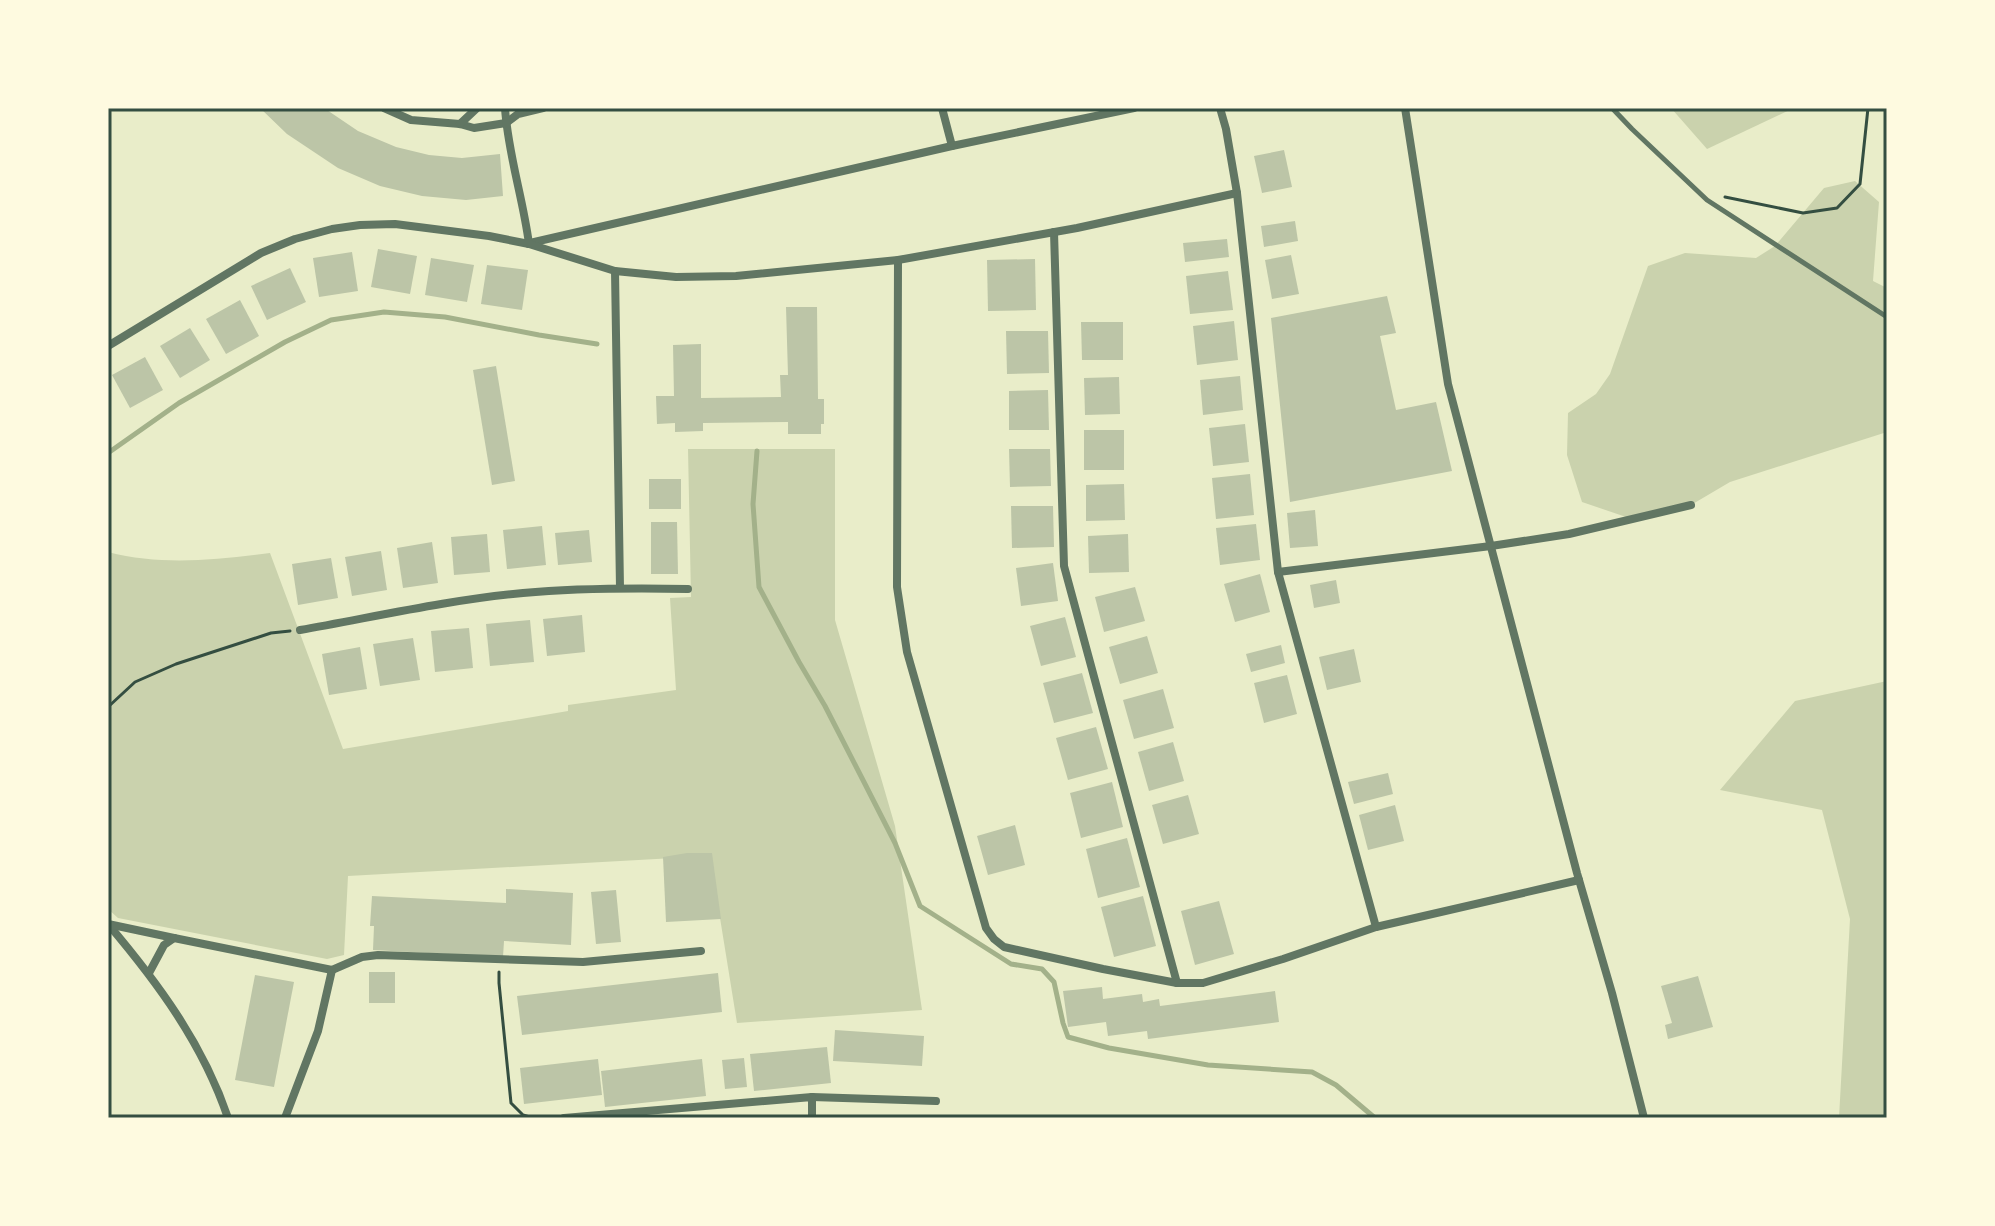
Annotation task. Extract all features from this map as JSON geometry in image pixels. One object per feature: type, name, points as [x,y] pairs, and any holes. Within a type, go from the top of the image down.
[{"type":"street","points":[[384,108],[411,120],[474,128],[506,123],[518,114],[543,108]]},
{"type":"street","points":[[460,124],[477,108]]},
{"type":"street","points":[[505,108],[529,244]]},
{"type":"street","points":[[942,108],[952,146]]},
{"type":"street","points":[[1077,108],[1080,120]]},
{"type":"street","points":[[529,244],[952,146],[1134,108]]},
{"type":"street","points":[[1233,108],[1221,109],[1237,193],[1278,572],[1376,927]]},
{"type":"street","points":[[1405,108],[1448,384],[1644,1118]]},
{"type":"street","points":[[108,346],[261,253],[295,239],[360,225],[427,227],[529,244],[615,271],[676,277],[736,276],[898,260],[1054,232],[1237,193]]},
{"type":"street","points":[[1054,232],[1064,566],[1177,983]]},
{"type":"street","points":[[898,260],[897,587],[907,652],[986,928],[994,939],[1004,947],[1103,969],[1177,983],[1203,983],[1376,927],[1579,880]]},
{"type":"street","points":[[615,271],[620,588]]},
{"type":"street","points":[[1278,572],[1569,534],[1691,505]]},
{"type":"street","points":[[300,630],[524,593],[620,588],[688,589]]},
{"type":"street","points":[[108,924],[332,970],[362,957],[378,955],[583,962],[701,951]]},
{"type":"street","points":[[108,924],[175,1010],[208,1068],[228,1118]]},
{"type":"street","points":[[149,973],[164,945],[174,938]]},
{"type":"street","points":[[285,1118],[318,1031],[332,970]]},
{"type":"street","points":[[564,1118],[812,1097],[936,1101]]},
{"type":"street","points":[[812,1097],[812,1118]]},
{"type":"lane","points":[[1612,108],[1707,200],[1887,317]]},
{"type":"path","points":[[1707,200],[1718,196],[1803,213],[1837,208],[1860,184],[1868,108]]},
{"type":"path","points":[[108,707],[135,682],[176,664],[271,633],[300,630]]},
{"type":"path","points":[[500,960],[499,983],[511,1103],[523,1115],[533,1118]]},
{"type":"green space","points":[[1671,108],[1794,108],[1707,149]]},
{"type":"green space","points":[[1855,181],[1879,202],[1873,281],[1887,288],[1887,432],[1730,482],[1691,505],[1632,519],[1582,502],[1567,455],[1568,413],[1596,394],[1610,374],[1648,266],[1685,253],[1756,258],[1775,246],[1824,188]]},
{"type":"green space","points":[[688,449],[835,449],[835,620],[895,826],[922,1010],[737,1023],[710,856],[348,876],[344,955],[327,959],[118,918],[108,909],[108,812],[111,807],[108,804],[108,552],[168,560],[270,553],[343,749],[568,711],[568,705],[676,690],[670,598],[691,597]]},
{"type":"green space","points":[[1887,681],[1887,1118],[1839,1118],[1850,919],[1822,810],[1720,790],[1795,701]]},
{"type":"building","points":[[260,108],[324,108],[358,131],[396,147],[429,155],[462,158],[500,154],[503,196],[466,200],[422,196],[380,186],[338,168],[287,134]]},
{"type":"building","points":[[1284,150],[1292,187],[1262,193],[1254,156]]},
{"type":"building","points":[[1295,221],[1298,241],[1264,247],[1261,226]]},
{"type":"building","points":[[1227,239],[1229,257],[1185,262],[1183,243]]},
{"type":"building","points":[[378,249],[417,256],[410,294],[371,287]]},
{"type":"building","points":[[352,252],[358,291],[319,297],[313,258]]},
{"type":"building","points":[[1291,255],[1299,294],[1272,299],[1265,260]]},
{"type":"building","points":[[431,258],[474,265],[467,302],[425,295]]},
{"type":"building","points":[[1035,259],[1036,310],[988,311],[987,260]]},
{"type":"building","points":[[487,265],[528,270],[522,310],[481,304]]},
{"type":"building","points":[[290,268],[306,302],[267,320],[251,286]]},
{"type":"building","points":[[1228,271],[1233,310],[1190,314],[1186,276]]},
{"type":"building","points":[[1387,296],[1396,333],[1380,336],[1396,410],[1436,402],[1452,471],[1290,502],[1271,318]]},
{"type":"building","points":[[240,300],[259,336],[226,354],[206,319]]},
{"type":"building","points":[[786,307],[817,307],[818,399],[824,399],[821,434],[788,434],[788,422],[703,423],[703,431],[675,432],[675,423],[657,424],[656,396],[674,396],[673,345],[701,344],[701,398],[781,397],[780,375],[788,375]]},
{"type":"building","points":[[1234,321],[1238,360],[1197,365],[1193,326]]},
{"type":"building","points":[[1081,322],[1123,322],[1123,360],[1082,360]]},
{"type":"building","points":[[190,328],[210,360],[180,378],[160,346]]},
{"type":"building","points":[[1006,331],[1048,331],[1049,373],[1007,374]]},
{"type":"building","points":[[145,357],[163,390],[130,408],[112,375]]},
{"type":"building","points":[[496,366],[515,481],[492,485],[473,370]]},
{"type":"building","points":[[1240,376],[1243,410],[1203,415],[1200,380]]},
{"type":"building","points":[[1119,377],[1120,414],[1085,415],[1084,378]]},
{"type":"building","points":[[1048,390],[1049,430],[1009,430],[1009,391]]},
{"type":"building","points":[[1245,424],[1249,462],[1213,466],[1209,428]]},
{"type":"building","points":[[1084,430],[1124,430],[1124,470],[1084,470]]},
{"type":"building","points":[[1009,449],[1050,449],[1051,486],[1010,487]]},
{"type":"building","points":[[1250,474],[1254,515],[1216,519],[1212,478]]},
{"type":"building","points":[[649,479],[681,479],[681,509],[649,509]]},
{"type":"building","points":[[1124,484],[1125,520],[1086,521],[1086,485]]},
{"type":"building","points":[[1011,506],[1053,506],[1054,547],[1012,548]]},
{"type":"building","points":[[1315,510],[1318,546],[1290,548],[1287,513]]},
{"type":"building","points":[[651,522],[677,522],[678,574],[651,574]]},
{"type":"building","points":[[1256,524],[1260,560],[1220,565],[1216,528]]},
{"type":"building","points":[[542,526],[546,565],[507,569],[503,530]]},
{"type":"building","points":[[589,530],[592,562],[558,565],[555,533]]},
{"type":"building","points":[[487,534],[490,572],[454,575],[451,537]]},
{"type":"building","points":[[1128,534],[1129,572],[1089,573],[1088,536]]},
{"type":"building","points":[[432,542],[438,583],[403,588],[397,548]]},
{"type":"building","points":[[381,551],[387,590],[352,596],[345,557]]},
{"type":"building","points":[[331,558],[338,598],[298,605],[292,564]]},
{"type":"building","points":[[1053,563],[1058,601],[1021,606],[1016,568]]},
{"type":"building","points":[[1260,574],[1270,612],[1235,622],[1224,584]]},
{"type":"building","points":[[1336,580],[1340,603],[1314,608],[1310,585]]},
{"type":"building","points":[[1135,587],[1145,621],[1104,632],[1095,597]]},
{"type":"building","points":[[582,615],[585,652],[547,656],[543,619]]},
{"type":"building","points":[[1065,617],[1076,657],[1041,666],[1030,626]]},
{"type":"building","points":[[530,620],[534,662],[490,666],[486,624]]},
{"type":"building","points":[[469,628],[473,668],[435,672],[431,631]]},
{"type":"building","points":[[1147,636],[1158,673],[1120,684],[1109,647]]},
{"type":"building","points":[[413,638],[420,680],[380,686],[373,644]]},
{"type":"building","points":[[1281,645],[1285,663],[1251,672],[1246,654]]},
{"type":"building","points":[[360,647],[367,689],[329,695],[322,654]]},
{"type":"building","points":[[1354,649],[1361,682],[1327,690],[1319,657]]},
{"type":"building","points":[[1082,673],[1093,713],[1054,723],[1043,683]]},
{"type":"building","points":[[1287,675],[1297,714],[1264,723],[1254,683]]},
{"type":"building","points":[[1163,689],[1174,728],[1134,739],[1123,700]]},
{"type":"building","points":[[1096,727],[1108,769],[1068,780],[1056,738]]},
{"type":"building","points":[[1173,742],[1184,781],[1149,791],[1138,752]]},
{"type":"building","points":[[1388,773],[1393,794],[1354,804],[1348,782]]},
{"type":"building","points":[[1112,782],[1123,827],[1081,838],[1070,793]]},
{"type":"building","points":[[1188,795],[1199,834],[1163,844],[1152,805]]},
{"type":"building","points":[[1395,805],[1404,841],[1368,850],[1359,815]]},
{"type":"building","points":[[1015,825],[1025,865],[988,875],[977,836]]},
{"type":"building","points":[[1127,838],[1140,887],[1098,898],[1086,849]]},
{"type":"building","points":[[712,853],[721,919],[666,922],[663,857]]},
{"type":"building","points":[[506,889],[573,893],[571,945],[504,941],[503,957],[373,950],[374,926],[370,926],[372,896],[506,903]]},
{"type":"building","points":[[616,890],[621,942],[596,944],[591,892]]},
{"type":"building","points":[[1143,896],[1156,946],[1114,957],[1101,907]]},
{"type":"building","points":[[1219,901],[1234,954],[1195,965],[1181,911]]},
{"type":"building","points":[[369,972],[395,972],[395,1003],[369,1003]]},
{"type":"building","points":[[718,973],[722,1012],[522,1035],[517,996]]},
{"type":"building","points":[[255,975],[294,982],[274,1087],[235,1080]]},
{"type":"building","points":[[1698,976],[1713,1027],[1668,1039],[1665,1025],[1672,1023],[1661,986]]},
{"type":"building","points":[[1102,987],[1103,999],[1142,994],[1143,1002],[1159,999],[1160,1006],[1275,991],[1279,1022],[1148,1039],[1147,1031],[1108,1036],[1106,1022],[1068,1027],[1063,991]]},
{"type":"building","points":[[835,1030],[924,1036],[922,1066],[833,1061]]},
{"type":"building","points":[[827,1047],[831,1083],[754,1091],[750,1054]]},
{"type":"building","points":[[744,1058],[747,1087],[725,1089],[722,1060]]},
{"type":"building","points":[[598,1059],[602,1095],[524,1104],[520,1068]]},
{"type":"building","points":[[702,1059],[706,1096],[605,1107],[601,1071]]},
{"type":"waterway","points":[[108,453],[179,403],[285,342],[331,320],[384,312],[445,317],[597,344]]},
{"type":"waterway","points":[[757,451],[753,504],[759,587],[825,706],[895,843],[920,906],[1011,964],[1042,969],[1054,982],[1068,1037],[1109,1048],[1208,1065],[1312,1072],[1336,1085],[1375,1118]]}]
